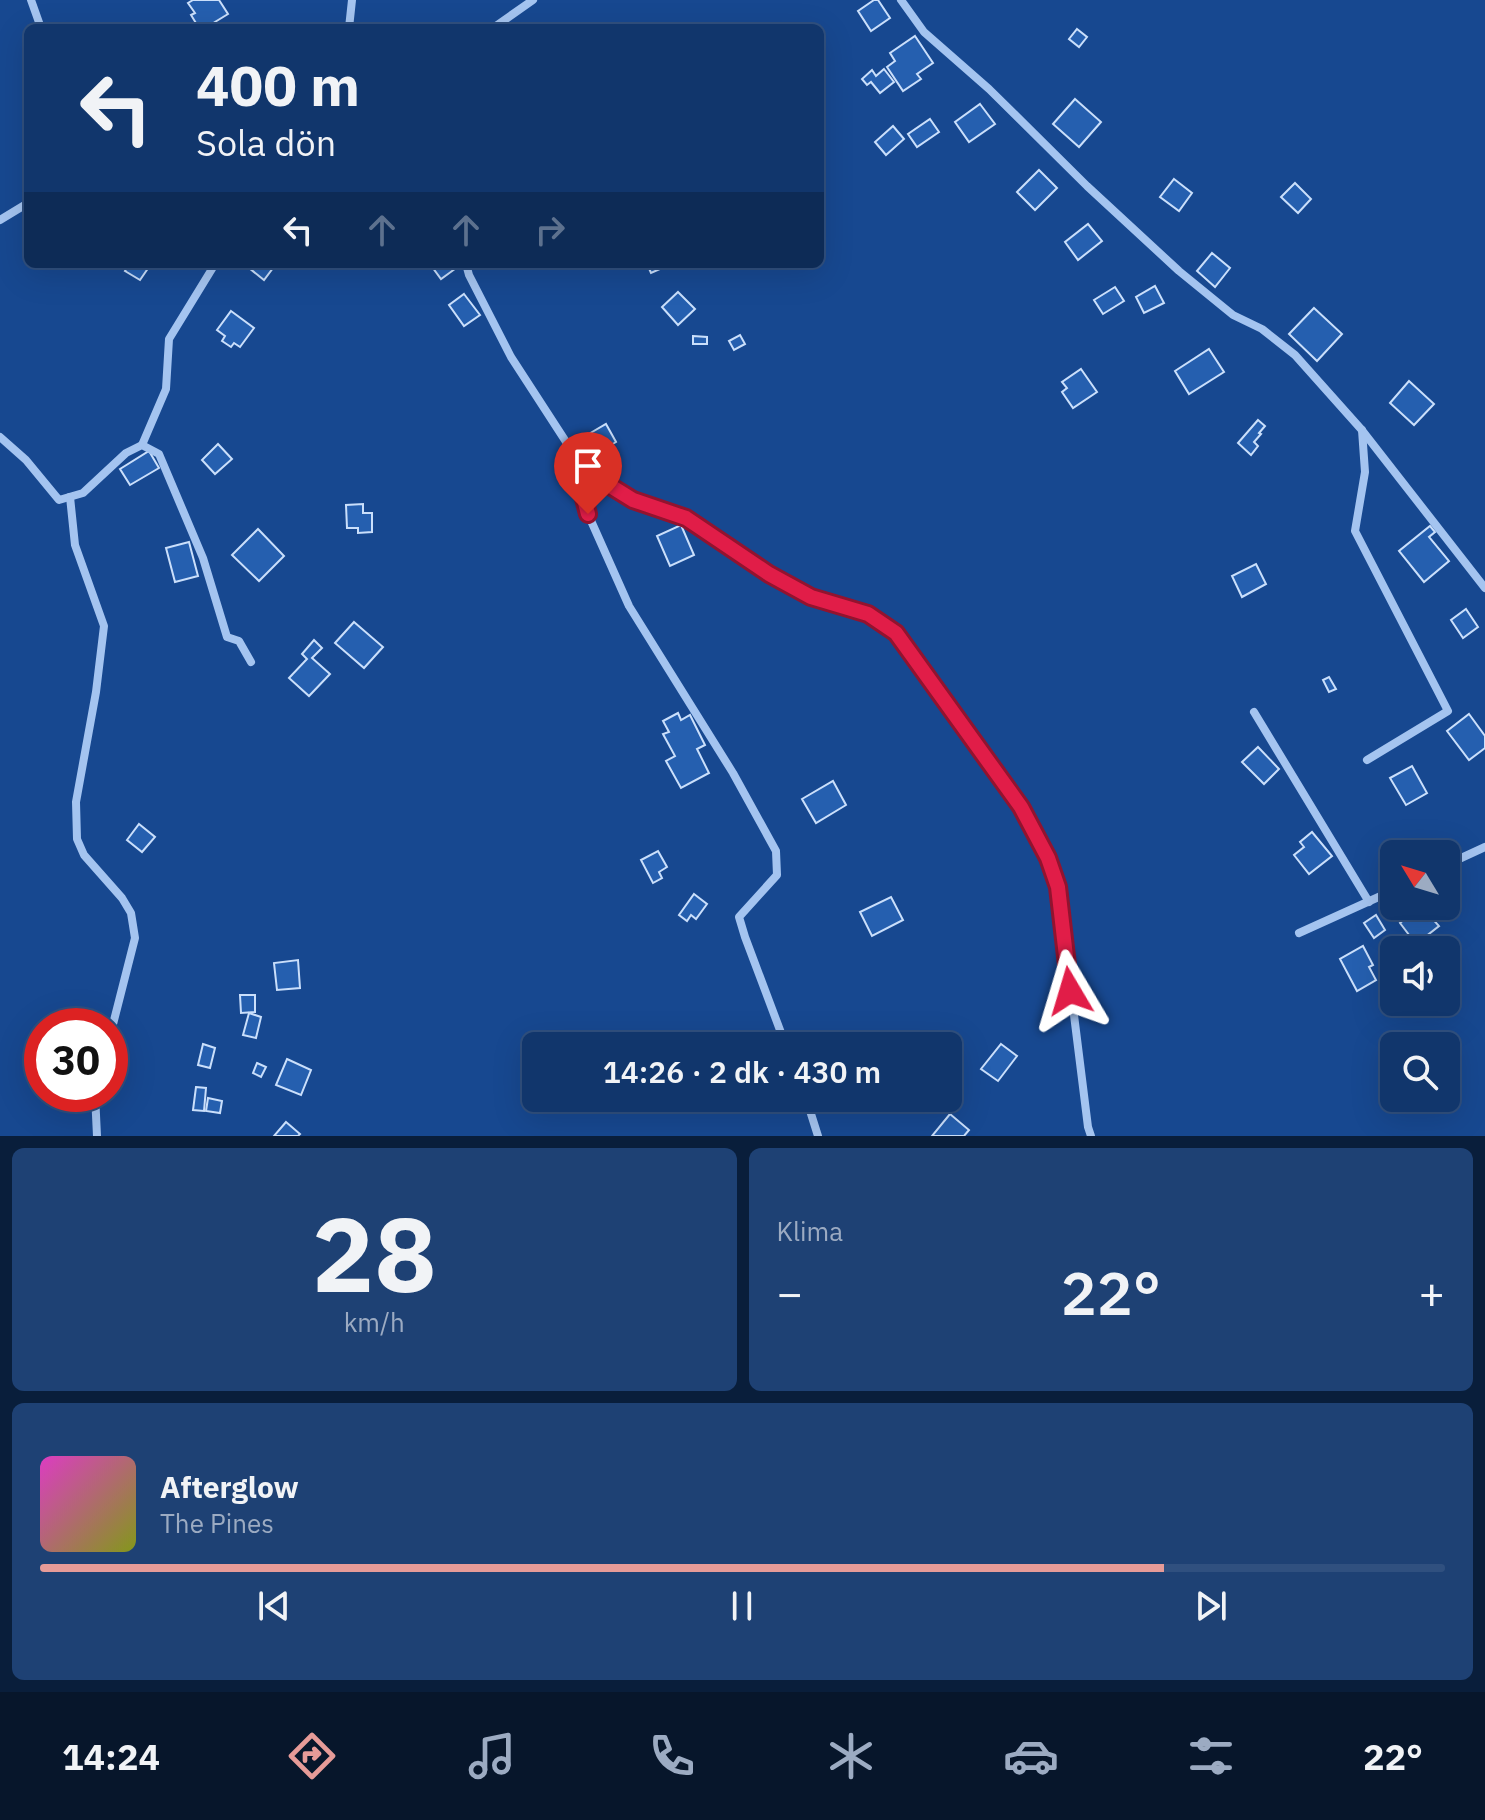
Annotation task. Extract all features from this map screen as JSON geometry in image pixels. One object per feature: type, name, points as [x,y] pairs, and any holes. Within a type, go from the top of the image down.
[{"type":"street","points":[[31,0],[40,24]]},
{"type":"street","points":[[349,24],[352,0]]},
{"type":"street","points":[[499,24],[533,0]]},
{"type":"street","points":[[901,0],[924,32],[989,89],[1179,271],[1233,315],[1262,329],[1295,355],[1361,429],[1485,588]]},
{"type":"street","points":[[0,220],[24,205]]},
{"type":"street","points":[[0,437],[26,460],[59,500],[83,493],[126,453],[142,445],[166,389],[169,339],[213,268]]},
{"type":"street","points":[[467,268],[511,357],[572,451],[588,514],[629,606],[733,773],[776,851],[777,875],[739,917],[781,1032]]},
{"type":"street","points":[[1361,429],[1365,472],[1355,531],[1448,711],[1367,760]]},
{"type":"street","points":[[142,445],[159,454],[203,558],[227,637],[239,641],[251,662]]},
{"type":"street","points":[[575,464],[633,500],[686,518],[769,574],[811,597],[868,614],[896,633],[1021,807],[1048,858],[1058,887],[1091,1136]]},
{"type":"street","points":[[70,497],[75,545],[104,626],[96,692],[76,802],[77,839],[84,855],[131,913],[135,938],[117,1008]]},
{"type":"street","points":[[1475,574],[1485,569]]},
{"type":"street","points":[[1254,712],[1369,902]]},
{"type":"street","points":[[1460,859],[1485,847]]},
{"type":"street","points":[[1299,933],[1380,897]]},
{"type":"street","points":[[96,1112],[97,1136]]},
{"type":"street","points":[[810,1112],[818,1136]]},
{"type":"building","points":[[193,0],[219,0],[228,14],[212,24],[197,24],[191,15],[195,13],[188,3]]},
{"type":"building","points":[[878,0],[890,18],[871,31],[858,11]]},
{"type":"building","points":[[1077,29],[1087,37],[1079,47],[1069,39]]},
{"type":"building","points":[[915,36],[933,63],[917,74],[921,79],[903,91],[887,67],[895,61],[890,53]]},
{"type":"building","points":[[884,69],[894,82],[880,93],[871,82],[867,85],[862,79],[872,70],[876,76]]},
{"type":"building","points":[[1075,99],[1101,122],[1079,147],[1053,124]]},
{"type":"building","points":[[980,104],[995,124],[969,142],[955,122]]},
{"type":"building","points":[[930,119],[939,132],[917,147],[908,134]]},
{"type":"building","points":[[893,126],[904,139],[886,155],[875,142]]},
{"type":"building","points":[[1039,170],[1057,188],[1035,210],[1017,192]]},
{"type":"building","points":[[1174,179],[1192,193],[1179,211],[1160,197]]},
{"type":"building","points":[[1295,183],[1311,199],[1298,213],[1281,197]]},
{"type":"building","points":[[1088,224],[1102,241],[1078,260],[1065,242]]},
{"type":"building","points":[[1212,253],[1230,268],[1215,287],[1197,271]]},
{"type":"building","points":[[127,268],[148,268],[140,280],[125,271]]},
{"type":"building","points":[[249,268],[273,268],[264,280]]},
{"type":"building","points":[[433,268],[456,268],[441,279]]},
{"type":"building","points":[[1155,286],[1164,303],[1144,313],[1136,297]]},
{"type":"building","points":[[1115,287],[1124,301],[1103,314],[1094,300]]},
{"type":"building","points":[[678,292],[695,309],[678,325],[662,307]]},
{"type":"building","points":[[464,294],[480,315],[464,326],[449,305]]},
{"type":"building","points":[[1314,308],[1342,334],[1317,361],[1289,334]]},
{"type":"building","points":[[231,311],[254,328],[240,347],[234,343],[231,347],[222,341],[225,336],[217,330]]},
{"type":"building","points":[[740,335],[745,344],[734,350],[729,341]]},
{"type":"building","points":[[693,336],[707,337],[707,344],[693,344]]},
{"type":"building","points":[[1209,349],[1224,372],[1189,394],[1175,371]]},
{"type":"building","points":[[1081,369],[1097,392],[1073,408],[1062,392],[1067,388],[1062,382]]},
{"type":"building","points":[[1409,381],[1434,404],[1414,425],[1390,403]]},
{"type":"building","points":[[1258,420],[1265,426],[1254,442],[1258,446],[1251,455],[1238,443]]},
{"type":"building","points":[[606,424],[616,442],[598,453],[587,435]]},
{"type":"building","points":[[218,444],[232,459],[215,474],[202,460]]},
{"type":"building","points":[[149,451],[159,468],[130,485],[120,469]]},
{"type":"building","points":[[363,504],[363,513],[372,513],[372,532],[358,533],[358,528],[347,528],[346,505]]},
{"type":"building","points":[[681,525],[694,555],[670,566],[657,536]]},
{"type":"building","points":[[1430,526],[1435,532],[1429,537],[1449,561],[1424,582],[1399,551]]},
{"type":"building","points":[[258,529],[284,556],[259,581],[232,555]]},
{"type":"building","points":[[189,542],[198,576],[175,582],[166,548]]},
{"type":"building","points":[[1256,564],[1266,584],[1242,597],[1232,576]]},
{"type":"building","points":[[1466,609],[1478,627],[1463,638],[1451,620]]},
{"type":"building","points":[[354,622],[383,647],[364,668],[335,643]]},
{"type":"building","points":[[314,640],[322,648],[312,658],[330,674],[309,696],[289,678],[307,659],[302,654]]},
{"type":"building","points":[[1329,677],[1336,689],[1329,692],[1323,680]]},
{"type":"building","points":[[678,713],[681,720],[690,715],[705,745],[697,749],[709,773],[681,788],[666,761],[675,756],[663,734],[669,732],[663,721]]},
{"type":"building","points":[[1469,714],[1485,736],[1485,748],[1469,760],[1447,731]]},
{"type":"building","points":[[1258,747],[1279,769],[1264,784],[1242,762]]},
{"type":"building","points":[[1412,766],[1427,793],[1406,805],[1390,778]]},
{"type":"building","points":[[833,781],[846,805],[816,823],[802,799]]},
{"type":"building","points":[[139,824],[155,837],[142,852],[127,840]]},
{"type":"building","points":[[1312,832],[1332,856],[1309,874],[1294,855],[1304,847],[1300,842]]},
{"type":"building","points":[[658,851],[667,867],[659,872],[662,878],[653,883],[641,860]]},
{"type":"building","points":[[694,894],[707,904],[696,919],[691,915],[687,921],[679,915]]},
{"type":"building","points":[[891,897],[903,920],[872,936],[860,912]]},
{"type":"building","points":[[1376,915],[1385,930],[1374,938],[1364,923]]},
{"type":"building","points":[[1404,920],[1434,920],[1439,926],[1426,936],[1410,936],[1400,923]]},
{"type":"building","points":[[1363,946],[1373,965],[1369,967],[1376,980],[1357,991],[1340,959]]},
{"type":"building","points":[[298,960],[300,988],[277,990],[274,963]]},
{"type":"building","points":[[240,995],[255,995],[255,1012],[241,1013]]},
{"type":"building","points":[[249,1013],[261,1017],[256,1038],[243,1035]]},
{"type":"building","points":[[203,1044],[215,1048],[210,1068],[198,1065]]},
{"type":"building","points":[[1001,1044],[1017,1056],[998,1081],[981,1069]]},
{"type":"building","points":[[287,1059],[311,1070],[301,1095],[276,1085]]},
{"type":"building","points":[[257,1063],[266,1067],[261,1077],[253,1073]]},
{"type":"building","points":[[196,1087],[206,1088],[204,1111],[193,1110]]},
{"type":"building","points":[[208,1098],[222,1101],[220,1113],[206,1111]]},
{"type":"building","points":[[950,1114],[969,1130],[964,1136],[932,1136]]},
{"type":"building","points":[[286,1122],[300,1134],[274,1136]]},
{"type":"route","points":[[588,514],[575,464],[633,500],[686,518],[769,574],[811,597],[868,614],[896,633],[1021,807],[1048,858],[1058,887],[1070,991]]}]
